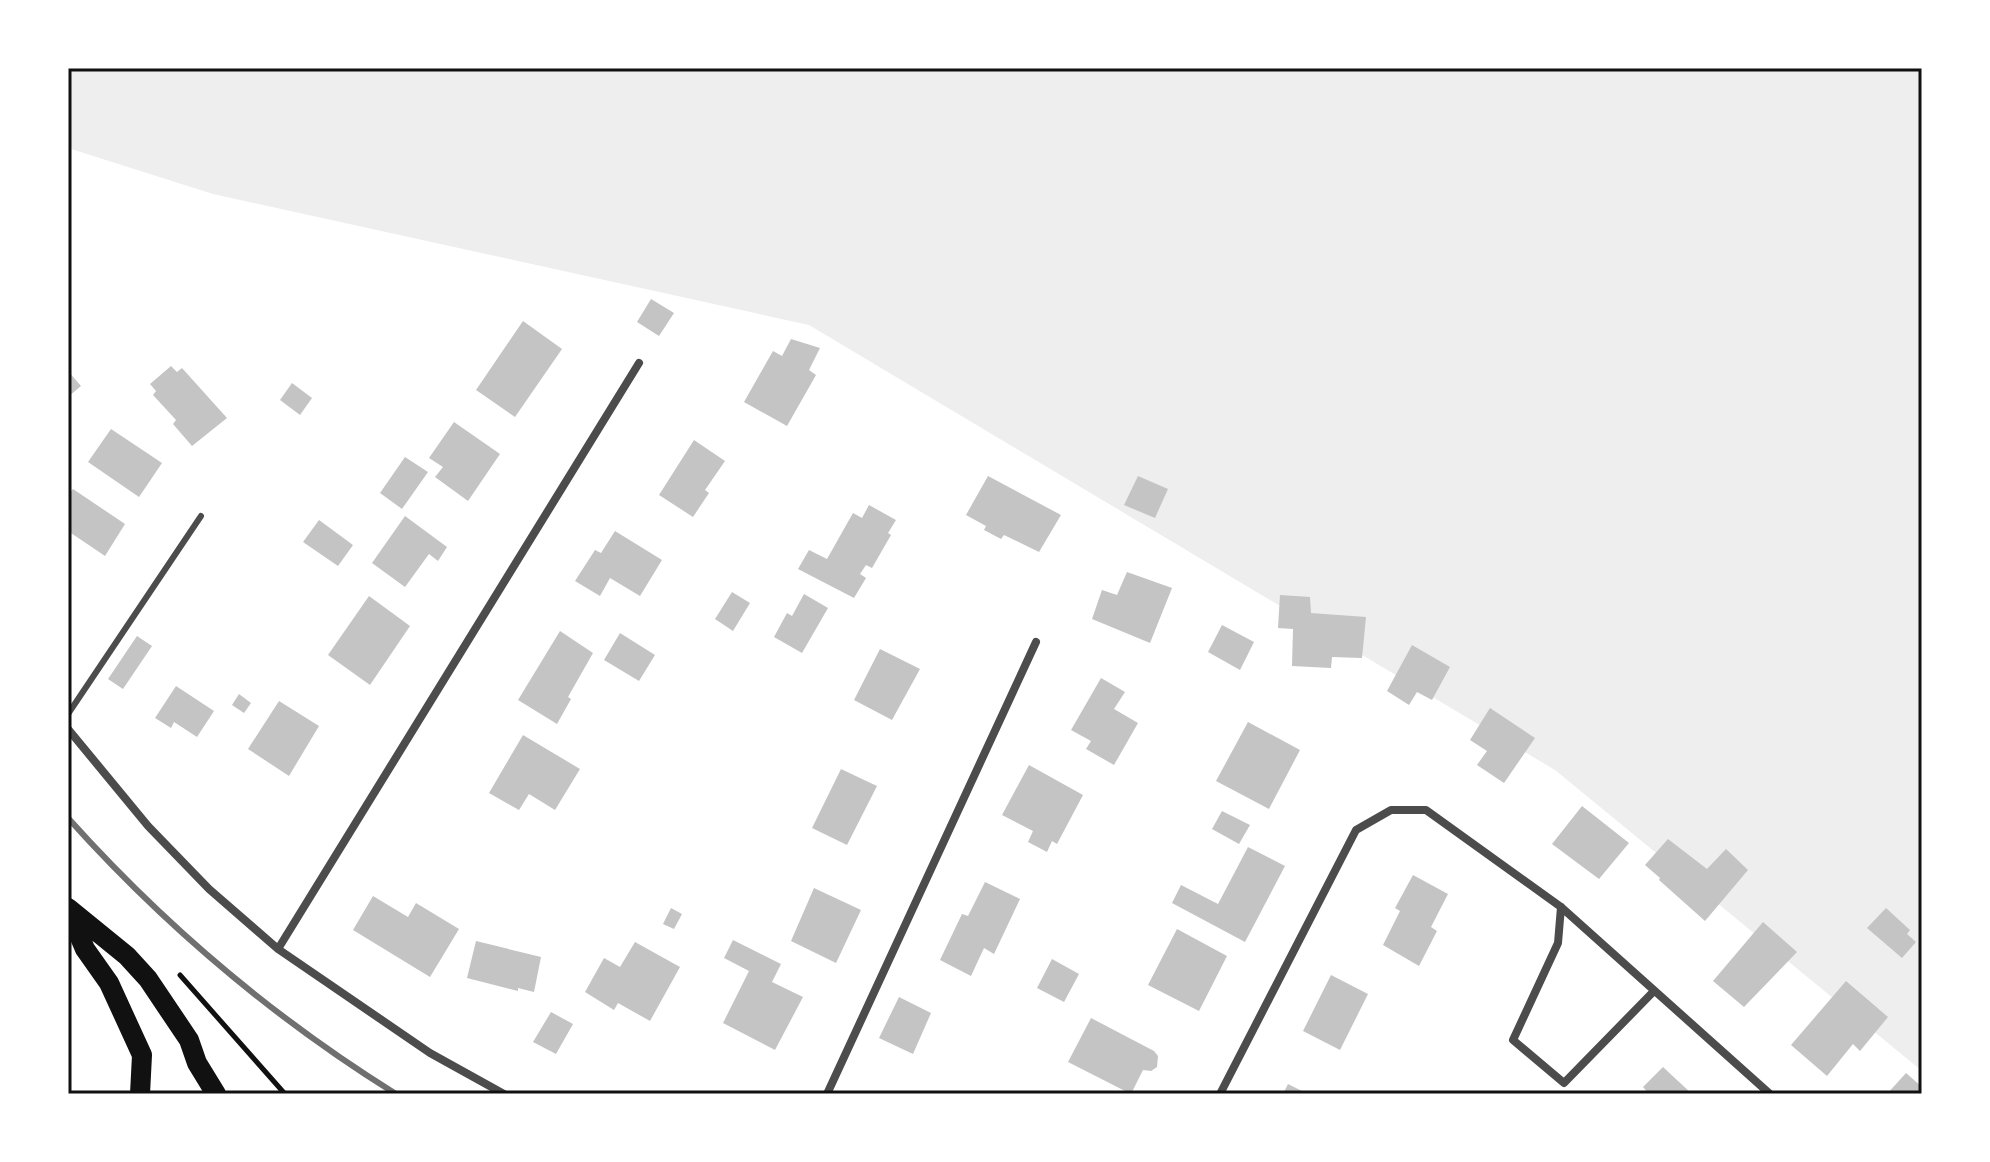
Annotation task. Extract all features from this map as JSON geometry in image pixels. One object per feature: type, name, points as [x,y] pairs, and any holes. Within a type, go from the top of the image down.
[{"type":"main road","points":[[68,908],[85,949],[109,983],[142,1055],[140,1094]]},
{"type":"main road","points":[[68,908],[127,956],[148,979],[189,1040],[197,1063],[216,1094]]},
{"type":"street","points":[[278,949],[639,363]]},
{"type":"street","points":[[827,1094],[1036,642]]},
{"type":"street","points":[[68,729],[168,847],[209,889],[278,949],[430,1053],[504,1094]]},
{"type":"street","points":[[1220,1094],[1356,830],[1391,810],[1426,810],[1561,907],[1770,1094]]},
{"type":"street","points":[[1561,907],[1558,943],[1513,1040],[1564,1083],[1654,991]]},
{"type":"lane","points":[[68,714],[201,516]]},
{"type":"shaded area","points":[[68,68],[1922,68],[1922,1071],[1555,770],[809,325],[213,194],[68,148]]},
{"type":"building","points":[[651,299],[674,313],[659,336],[637,322]]},
{"type":"building","points":[[523,321],[562,349],[515,417],[476,390]]},
{"type":"building","points":[[791,339],[820,348],[809,370],[816,375],[787,426],[744,402],[773,351],[782,356]]},
{"type":"building","points":[[171,366],[177,372],[182,368],[227,418],[192,446],[173,424],[176,420],[153,395],[156,391],[150,384]]},
{"type":"building","points":[[68,371],[81,386],[68,397]]},
{"type":"building","points":[[292,383],[312,398],[300,415],[280,400]]},
{"type":"building","points":[[454,422],[500,454],[468,501],[435,477],[443,467],[429,458]]},
{"type":"building","points":[[111,429],[162,463],[139,497],[88,462]]},
{"type":"building","points":[[694,440],[725,461],[705,490],[709,493],[693,517],[659,495]]},
{"type":"building","points":[[405,457],[428,472],[402,509],[380,493]]},
{"type":"building","points":[[988,476],[1061,515],[1039,552],[1004,535],[1001,539],[966,515]]},
{"type":"building","points":[[1138,476],[1168,489],[1155,518],[1124,505]]},
{"type":"building","points":[[73,489],[125,524],[105,556],[68,531],[68,495]]},
{"type":"building","points":[[869,505],[896,520],[872,568],[866,565],[860,574],[866,578],[854,598],[798,569],[809,550],[827,559],[853,513],[862,518]]},
{"type":"building","points":[[405,516],[447,547],[438,561],[429,554],[405,587],[372,563]]},
{"type":"building","points":[[319,520],[353,545],[338,566],[303,542]]},
{"type":"building","points":[[615,531],[662,560],[640,596],[610,578],[600,596],[575,581],[595,550],[601,553]]},
{"type":"building","points":[[1127,572],[1172,588],[1150,643],[1092,619],[1102,590],[1117,595]]},
{"type":"building","points":[[732,592],[750,603],[733,631],[715,619]]},
{"type":"building","points":[[804,594],[828,608],[802,653],[774,637],[787,613],[792,616]]},
{"type":"building","points":[[1280,595],[1310,597],[1311,613],[1366,617],[1362,658],[1332,657],[1331,668],[1292,666],[1293,629],[1278,628]]},
{"type":"building","points":[[369,596],[410,626],[370,685],[328,655]]},
{"type":"building","points":[[1222,625],[1254,642],[1240,670],[1208,652]]},
{"type":"building","points":[[560,631],[593,653],[557,724],[518,700]]},
{"type":"building","points":[[620,633],[655,655],[639,681],[604,660]]},
{"type":"building","points":[[137,636],[152,646],[123,689],[108,679]]},
{"type":"building","points":[[1412,645],[1450,667],[1432,700],[1417,692],[1409,705],[1387,691]]},
{"type":"building","points":[[880,649],[920,669],[892,720],[854,700]]},
{"type":"building","points":[[1101,678],[1125,692],[1114,709],[1138,723],[1114,765],[1086,749],[1091,741],[1071,730]]},
{"type":"building","points":[[176,686],[214,711],[197,737],[174,722],[171,728],[155,718]]},
{"type":"building","points":[[239,694],[251,703],[244,713],[232,705]]},
{"type":"building","points":[[279,701],[319,726],[289,776],[248,749]]},
{"type":"building","points":[[1490,708],[1535,738],[1504,783],[1477,765],[1487,751],[1470,740]]},
{"type":"building","points":[[1248,722],[1300,750],[1269,809],[1216,781]]},
{"type":"building","points":[[523,735],[580,769],[555,810],[529,794],[519,810],[489,793]]},
{"type":"building","points":[[1029,765],[1083,795],[1057,844],[1052,841],[1047,852],[1028,842],[1033,831],[1002,815]]},
{"type":"building","points":[[841,769],[877,786],[847,845],[812,828]]},
{"type":"building","points":[[1582,806],[1629,843],[1599,879],[1552,844]]},
{"type":"building","points":[[1222,811],[1250,825],[1239,844],[1212,829]]},
{"type":"building","points":[[1668,839],[1707,869],[1726,849],[1748,870],[1705,921],[1645,865]]},
{"type":"building","points":[[1248,847],[1285,866],[1245,942],[1172,903],[1181,885],[1218,904]]},
{"type":"building","points":[[1413,875],[1448,894],[1431,927],[1437,931],[1419,966],[1383,945],[1400,911],[1395,908]]},
{"type":"building","points":[[985,882],[1020,899],[994,954],[984,948],[971,976],[940,960],[962,914],[968,916]]},
{"type":"building","points":[[814,888],[861,910],[836,963],[791,941]]},
{"type":"building","points":[[373,896],[408,917],[416,903],[459,929],[430,977],[353,930]]},
{"type":"building","points":[[671,908],[682,914],[674,929],[663,924]]},
{"type":"building","points":[[1886,908],[1910,930],[1907,934],[1916,942],[1902,958],[1867,928]]},
{"type":"building","points":[[1763,922],[1797,952],[1744,1007],[1713,981]]},
{"type":"building","points":[[1177,929],[1227,956],[1199,1011],[1148,985]]},
{"type":"building","points":[[733,940],[781,964],[772,982],[803,997],[775,1050],[723,1023],[749,971],[724,958]]},
{"type":"building","points":[[476,941],[541,957],[534,992],[467,978]]},
{"type":"building","points":[[635,942],[680,967],[650,1021],[618,1003],[614,1010],[585,992],[604,958],[620,967]]},
{"type":"building","points":[[1052,959],[1079,974],[1064,1002],[1037,988]]},
{"type":"building","points":[[1331,975],[1368,994],[1340,1050],[1303,1031]]},
{"type":"building","points":[[1846,981],[1888,1017],[1860,1051],[1853,1044],[1827,1076],[1791,1045]]},
{"type":"building","points":[[899,997],[931,1013],[913,1054],[879,1038]]},
{"type":"building","points":[[551,1012],[573,1024],[556,1054],[533,1042]]},
{"type":"building","points":[[1091,1018],[1158,1056],[1157,1067],[1151,1071],[1143,1070],[1131,1094],[1068,1062]]},
{"type":"building","points":[[1663,1067],[1692,1094],[1649,1094],[1643,1087]]},
{"type":"building","points":[[1906,1073],[1922,1087],[1922,1094],[1887,1094]]},
{"type":"building","points":[[1288,1084],[1308,1094],[1283,1094]]},
{"type":"railway","points":[[68,818],[143,896],[222,968],[307,1034],[396,1094]]}]
